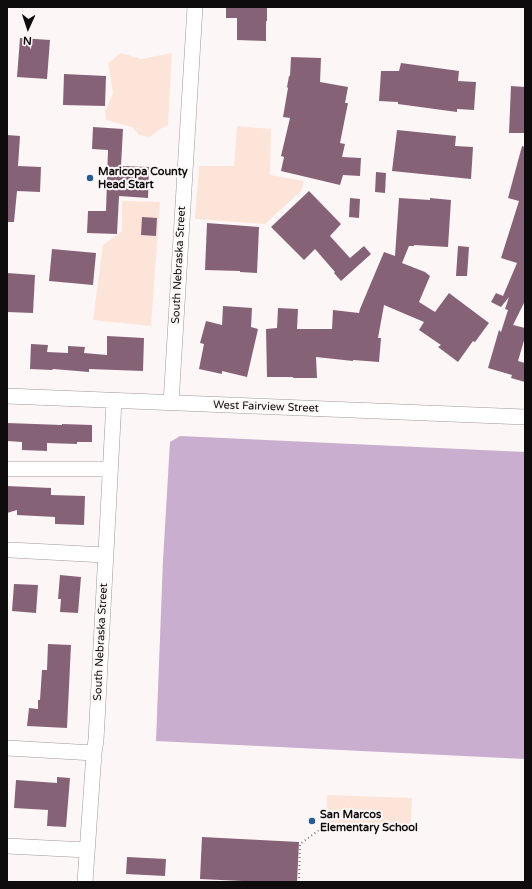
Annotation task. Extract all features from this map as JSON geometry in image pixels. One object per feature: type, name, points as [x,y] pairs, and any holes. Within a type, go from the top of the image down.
[{"type":"street","name":"South Nebraska Street","points":[[171,403],[195,7]]},
{"type":"street","name":"West Fairview Street","points":[[7,396],[525,417]]},
{"type":"street","name":"South Nebraska Street","points":[[85,882],[96,740],[114,401]]},
{"type":"street","points":[[7,469],[110,469]]},
{"type":"street","points":[[11,550],[106,555]]},
{"type":"street","points":[[7,748],[94,753]]},
{"type":"street","points":[[7,846],[87,850]]},
{"type":"path","points":[[299,882],[300,844],[326,825]]},
{"type":"shaded area","points":[[121,53],[141,59],[172,53],[168,125],[150,137],[139,135],[132,127],[106,120],[105,112],[113,93],[108,63]]},
{"type":"shaded area","points":[[237,126],[271,129],[270,175],[304,181],[301,191],[265,224],[195,219],[199,166],[234,166]]},
{"type":"shaded area","points":[[122,201],[160,202],[151,326],[93,320],[103,245],[122,231]]},
{"type":"shaded area","points":[[180,436],[525,452],[525,759],[156,741],[163,560],[170,442]]},
{"type":"shaded area","points":[[327,795],[412,798],[411,828],[326,825]]},
{"type":"building","points":[[226,7],[267,7],[266,41],[237,40],[237,18],[226,18]]},
{"type":"building","points":[[20,38],[50,40],[47,79],[17,77]]},
{"type":"building","points":[[291,57],[321,58],[320,82],[348,87],[345,103],[348,103],[340,143],[345,144],[342,157],[361,158],[360,176],[343,175],[340,185],[281,171],[284,157],[281,156],[290,118],[283,117],[290,76]]},
{"type":"building","points":[[401,63],[459,71],[458,81],[476,82],[474,110],[457,109],[457,112],[398,104],[398,102],[379,101],[381,71],[399,71]]},
{"type":"building","points":[[64,74],[106,76],[105,106],[63,105]]},
{"type":"building","points":[[511,86],[525,87],[525,133],[509,133]]},
{"type":"building","points":[[93,127],[123,129],[121,166],[149,167],[148,198],[119,196],[117,234],[87,233],[88,211],[106,211],[108,150],[92,149]]},
{"type":"building","points":[[397,130],[456,136],[455,146],[473,147],[471,179],[392,171]]},
{"type":"building","points":[[7,135],[20,136],[18,166],[41,167],[40,192],[17,191],[14,222],[7,222]]},
{"type":"building","points":[[522,146],[525,147],[525,301],[513,325],[525,328],[525,337],[518,361],[525,363],[525,382],[511,378],[512,375],[488,368],[499,330],[501,332],[508,310],[505,309],[509,297],[501,307],[491,302],[496,293],[503,296],[517,263],[501,258],[519,201],[508,198]]},
{"type":"building","points":[[376,172],[386,173],[385,193],[375,192]]},
{"type":"building","points":[[309,191],[341,224],[330,236],[350,258],[364,246],[371,254],[341,281],[315,249],[304,260],[271,227]]},
{"type":"building","points":[[350,198],[360,199],[359,218],[349,217]]},
{"type":"building","points":[[399,198],[451,200],[448,247],[409,246],[402,263],[425,272],[430,276],[419,302],[435,312],[449,293],[489,323],[475,342],[473,341],[458,362],[438,347],[441,345],[419,330],[424,322],[384,305],[378,338],[381,338],[379,362],[316,357],[317,378],[267,377],[266,329],[277,328],[278,308],[298,309],[297,329],[332,329],[333,310],[359,313],[384,252],[395,256]]},
{"type":"building","points":[[142,217],[157,218],[156,236],[141,235]]},
{"type":"building","points":[[207,223],[259,227],[257,273],[205,270]]},
{"type":"building","points":[[458,246],[469,247],[467,276],[456,276]]},
{"type":"building","points":[[52,249],[96,253],[93,285],[49,281]]},
{"type":"building","points":[[7,273],[35,275],[33,313],[7,312]]},
{"type":"building","points":[[223,306],[252,308],[251,327],[258,329],[247,377],[222,371],[222,374],[199,369],[204,344],[200,343],[206,321],[222,325]]},
{"type":"building","points":[[107,336],[144,338],[143,371],[89,369],[89,372],[30,369],[31,344],[48,345],[47,352],[68,353],[68,346],[85,347],[84,353],[107,355]]},
{"type":"building","points":[[7,423],[92,425],[92,442],[77,442],[77,444],[47,443],[47,451],[22,450],[22,442],[7,441]]},
{"type":"building","points":[[7,486],[51,488],[51,495],[85,496],[84,525],[55,524],[55,517],[17,515],[17,510],[7,513]]},
{"type":"building","points":[[60,575],[81,577],[78,613],[60,612],[61,599],[58,599]]},
{"type":"building","points":[[14,584],[38,585],[36,613],[12,611]]},
{"type":"building","points":[[48,644],[71,645],[67,728],[27,726],[29,708],[38,709],[42,670],[47,670]]},
{"type":"building","points":[[57,777],[70,778],[66,827],[47,826],[48,810],[14,808],[16,780],[57,783]]},
{"type":"building","points":[[202,837],[299,842],[297,882],[200,879]]},
{"type":"building","points":[[127,857],[166,859],[165,876],[126,874]]},
{"type":"place","name":"Maricopa County Head Start","points":[[90,178]]},
{"type":"place","name":"San Marcos Elementary School","points":[[312,821]]}]
